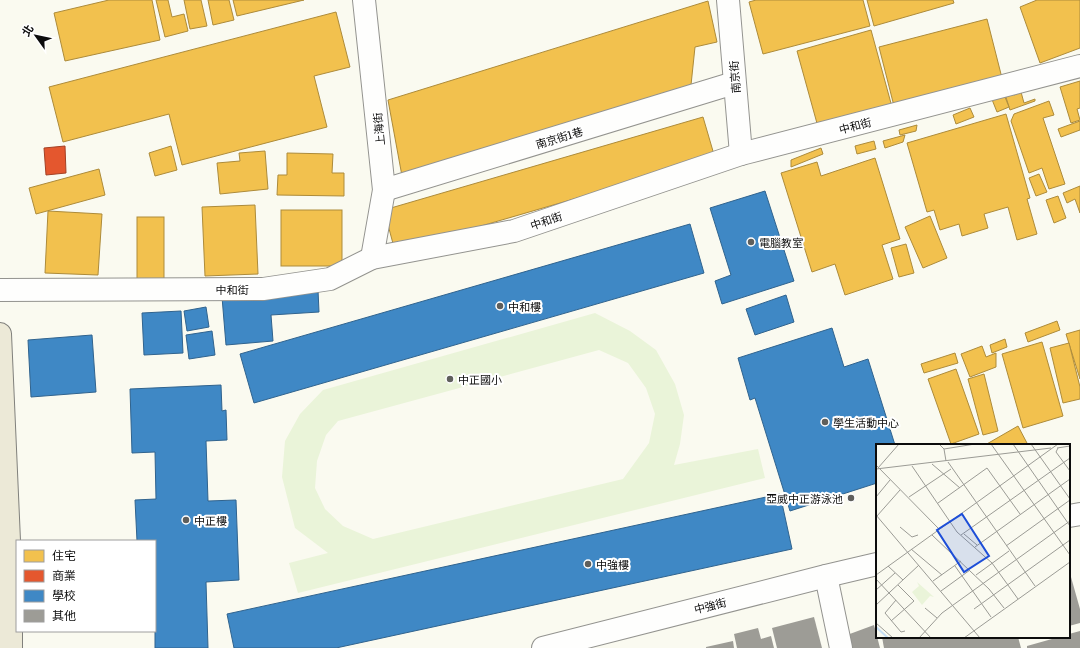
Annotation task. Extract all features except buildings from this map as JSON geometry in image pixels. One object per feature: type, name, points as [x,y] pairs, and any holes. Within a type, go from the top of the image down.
[{"type":"main road","points":[[0,334],[6,588],[11,648]]},
{"type":"street","name":"上海街","points":[[364,0],[384,190],[372,258]]},
{"type":"street","name":"南京街","points":[[728,0],[741,154]]},
{"type":"street","name":"中和街","points":[[0,290],[263,289],[330,279],[372,258],[514,231],[741,154],[1080,66]]},
{"type":"street","name":"南京街1巷","points":[[384,190],[734,83]]},
{"type":"street","points":[[1070,516],[1080,514]]},
{"type":"street","name":"中強街","points":[[543,648],[876,564]]},
{"type":"street","points":[[826,576],[841,648]]},
{"type":"green space","points":[[595,313],[630,331],[656,350],[675,384],[684,415],[680,444],[674,465],[758,449],[765,478],[298,593],[289,563],[328,553],[295,528],[282,477],[285,441],[300,414],[323,390]],"holes":[[[599,350],[628,363],[646,388],[655,414],[649,443],[623,479],[373,539],[343,526],[325,509],[315,488],[317,461],[326,435],[338,421]]]},
{"type":"place","name":"電腦教室","points":[[751,242]]},
{"type":"place","name":"中和樓","points":[[500,306]]},
{"type":"place","name":"中正國小","points":[[450,379]]},
{"type":"place","name":"學生活動中心","points":[[825,422]]},
{"type":"place","name":"亞威中正游泳池","points":[[851,498]]},
{"type":"place","name":"中正樓","points":[[186,520]]},
{"type":"place","name":"中強樓","points":[[588,564]]}]
